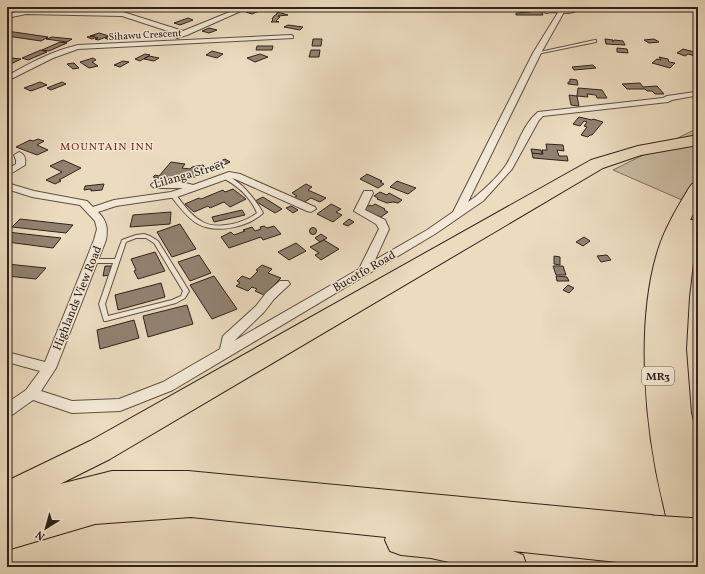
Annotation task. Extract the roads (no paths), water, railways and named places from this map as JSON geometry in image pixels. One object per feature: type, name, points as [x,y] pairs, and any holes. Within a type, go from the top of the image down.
[{"type":"highway","points":[[7,496],[100,450],[597,164],[638,151],[698,140]]},
{"type":"highway","name":"MR3","points":[[696,567],[676,502],[663,435],[656,360],[659,302],[668,250],[683,215],[698,188]]},
{"type":"highway","name":"MR3","points":[[698,216],[685,247],[678,296],[674,349],[678,413],[698,506]]},
{"type":"highway","points":[[7,514],[23,508],[112,484],[188,484],[653,540],[698,553]]},
{"type":"highway","points":[[191,503],[370,536],[431,543],[484,554],[511,567]]},
{"type":"highway","points":[[7,535],[95,510],[191,503],[653,540],[698,533]]},
{"type":"street","points":[[118,7],[123,14]]},
{"type":"street","points":[[157,43],[184,34],[246,7]]},
{"type":"street","points":[[7,16],[26,12],[123,14],[184,34]]},
{"type":"street","points":[[457,214],[537,53],[561,12]]},
{"type":"street","name":"Sihawu Crescent","points":[[7,79],[47,58],[63,51],[78,47],[291,37]]},
{"type":"street","name":"Bucotfo Road","points":[[31,394],[72,407],[120,406],[168,386],[431,232],[479,199],[508,166],[535,119],[541,114],[668,100],[668,98],[692,94],[698,95]]},
{"type":"street","points":[[7,173],[20,165],[21,160],[19,155]]},
{"type":"street","name":"Lilanga Street","points":[[92,211],[114,203],[173,195],[223,176],[237,176],[311,209]]},
{"type":"street","points":[[156,185],[178,184],[194,188]]},
{"type":"street","points":[[7,186],[32,194],[83,203],[92,211]]},
{"type":"street","points":[[363,272],[384,229],[382,222],[359,211],[368,193]]},
{"type":"street","name":"Highlands View Road","points":[[7,411],[31,394],[49,368],[100,240],[102,229],[100,220],[92,211]]},
{"type":"street","points":[[226,351],[228,339],[260,309],[270,296],[284,284]]},
{"type":"street","points":[[7,356],[49,368]]},
{"type":"lane","points":[[546,12],[556,10],[561,12],[574,11],[579,7]]},
{"type":"lane","points":[[537,53],[595,41]]},
{"type":"lane","points":[[173,195],[194,220],[210,227],[241,224],[256,218],[260,213],[257,205],[234,180],[223,176]]},
{"type":"lane","points":[[140,236],[150,237],[156,242],[186,290],[183,297],[174,302],[106,319],[102,304],[117,261],[124,241],[140,236]]},
{"type":"lane","points":[[92,261],[117,261]]},
{"type":"district","name":"MOUNTAIN INN","points":[[107,146]]}]
